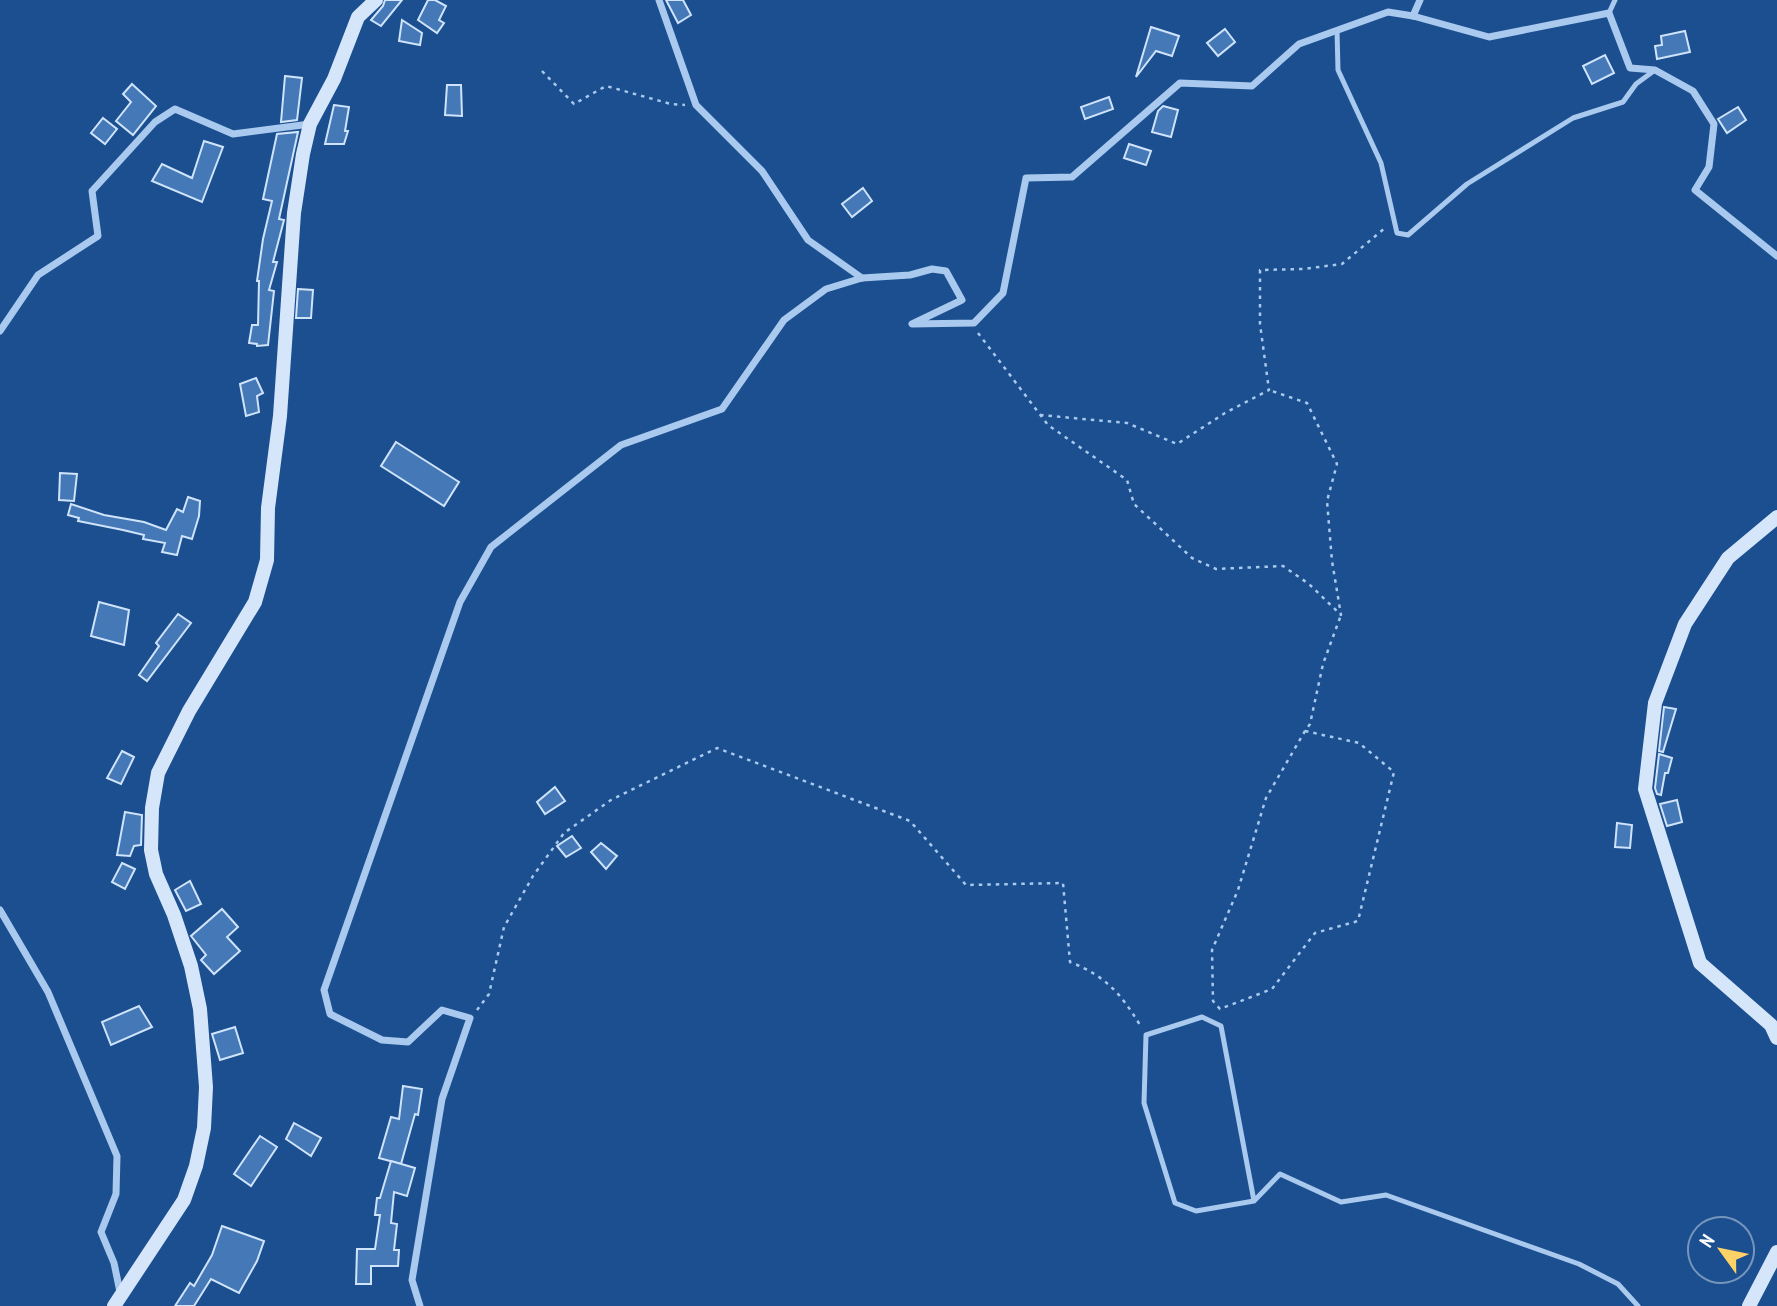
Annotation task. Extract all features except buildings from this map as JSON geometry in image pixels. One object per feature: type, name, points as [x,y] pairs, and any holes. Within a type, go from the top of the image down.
[{"type":"main road","points":[[117,1301],[184,1200],[196,1166],[204,1128],[206,1087],[200,1009],[191,966],[174,915],[156,874],[151,850],[152,808],[158,773],[189,711],[255,602],[267,560],[268,508],[280,416],[294,213],[310,124],[334,79],[358,17],[376,0]]},
{"type":"main road","points":[[1777,517],[1728,558],[1685,624],[1655,703],[1645,789],[1700,963],[1771,1025],[1777,1038]]},
{"type":"main road","points":[[1749,1306],[1777,1252]]},
{"type":"street","points":[[659,0],[695,105],[762,171],[808,240],[862,278]]},
{"type":"street","points":[[1412,16],[1420,0]]},
{"type":"street","points":[[420,1306],[412,1280],[442,1099],[470,1018],[442,1010],[408,1042],[382,1040],[330,1014],[324,990],[460,602],[491,547],[621,445],[722,409],[784,320],[826,289],[862,278],[910,275],[932,269],[946,271],[962,300],[912,324],[974,323],[1003,293],[1026,178],[1073,177],[1180,83],[1252,86],[1299,44],[1388,12],[1489,37],[1609,13],[1630,68],[1655,70],[1693,91],[1714,124],[1709,167],[1695,190],[1777,256]]},
{"type":"street","points":[[0,331],[38,275],[98,236],[92,191],[155,122],[175,108],[233,134],[310,124]]},
{"type":"street","points":[[0,910],[48,992],[117,1156],[116,1194],[101,1232],[114,1263],[117,1301]]},
{"type":"lane","points":[[1609,13],[1615,0]]},
{"type":"lane","points":[[1337,30],[1338,70],[1381,163],[1397,233],[1408,235],[1468,184],[1573,118],[1623,102],[1636,84],[1655,70]]},
{"type":"lane","points":[[1254,1201],[1221,1026],[1202,1017],[1146,1035],[1144,1103],[1175,1203],[1196,1211],[1254,1201],[1280,1174],[1341,1202],[1386,1195],[1579,1264],[1618,1284],[1638,1306]]},
{"type":"path","points":[[542,71],[574,104],[606,86],[671,104],[695,105]]},
{"type":"path","points":[[1269,390],[1260,324],[1260,270],[1303,269],[1342,264],[1394,220]]},
{"type":"path","points":[[974,323],[979,334],[1048,425],[1127,480],[1134,504],[1192,558],[1216,569],[1283,566],[1309,584],[1341,615]]},
{"type":"path","points":[[1040,415],[1127,423],[1177,444],[1225,413],[1269,390],[1307,403],[1337,464],[1327,501],[1332,561],[1341,615],[1323,664],[1310,724],[1305,731],[1266,798],[1238,890],[1212,950],[1213,1000],[1220,1009],[1272,989],[1315,933],[1358,921],[1394,772],[1359,743],[1305,731]]},
{"type":"path","points":[[470,1018],[489,993],[504,927],[533,876],[564,833],[611,800],[717,748],[910,821],[966,885],[1063,883],[1070,962],[1094,971],[1110,986],[1126,1002],[1146,1035]]}]
